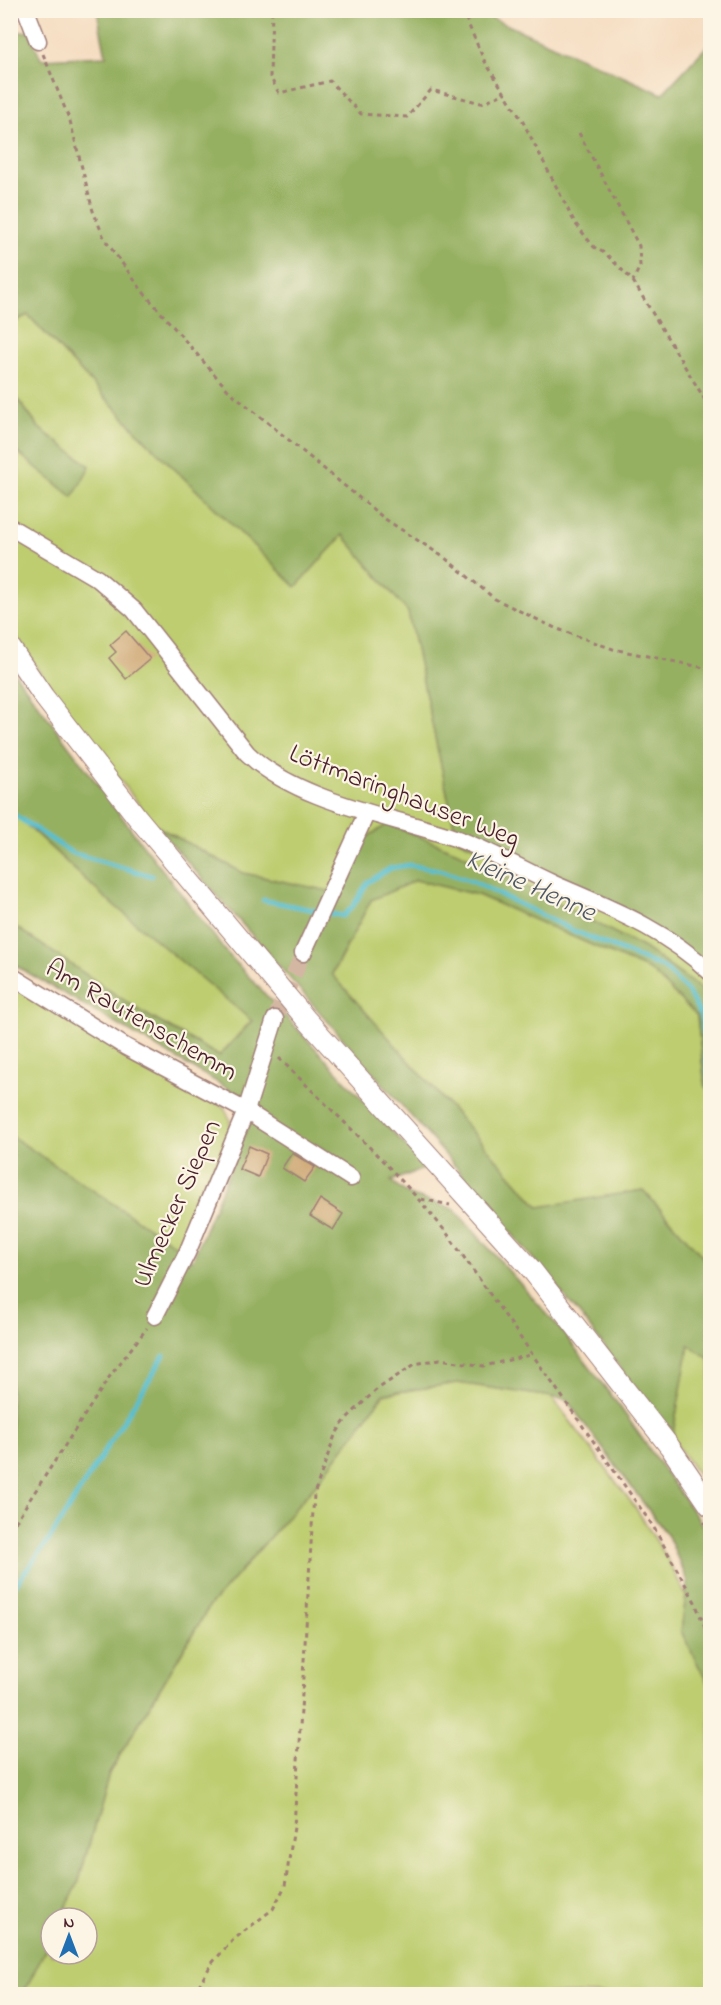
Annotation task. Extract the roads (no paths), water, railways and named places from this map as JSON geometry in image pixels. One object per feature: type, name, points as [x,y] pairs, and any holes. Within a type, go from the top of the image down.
[{"type":"main road","points":[[10,647],[44,697],[144,827],[306,1019],[531,1269],[670,1447],[711,1506]]},
{"type":"street","points":[[26,10],[38,41]]},
{"type":"street","name":"Löttmaringhauser Weg","points":[[10,527],[98,579],[134,610],[247,753],[262,768],[281,779],[367,812],[457,839],[630,915],[678,946],[711,972]]},
{"type":"street","points":[[303,953],[367,812]]},
{"type":"street","name":"Am Rautenschemm","points":[[10,975],[126,1047],[246,1111]]},
{"type":"street","name":"Ulmecker Siepen","points":[[155,1316],[187,1253],[246,1111],[268,1047],[274,1019]]},
{"type":"street","name":"Ulmecker Siepen","points":[[246,1111],[351,1178]]},
{"type":"waterway","name":"Kleine Henne","points":[[10,812],[72,853],[152,876]]},
{"type":"waterway","name":"Kleine Henne","points":[[327,913],[343,916],[353,906],[368,882],[391,868],[409,865],[440,870],[474,882],[572,930],[664,968],[688,992],[701,1016],[710,1088]]},
{"type":"waterway","name":"Kleine Henne","points":[[263,900],[319,911]]},
{"type":"waterway","name":"Ulmecker Siepen","points":[[10,1592],[49,1540],[164,1356]]},
{"type":"tunnel","points":[[275,1019],[303,953]]}]
